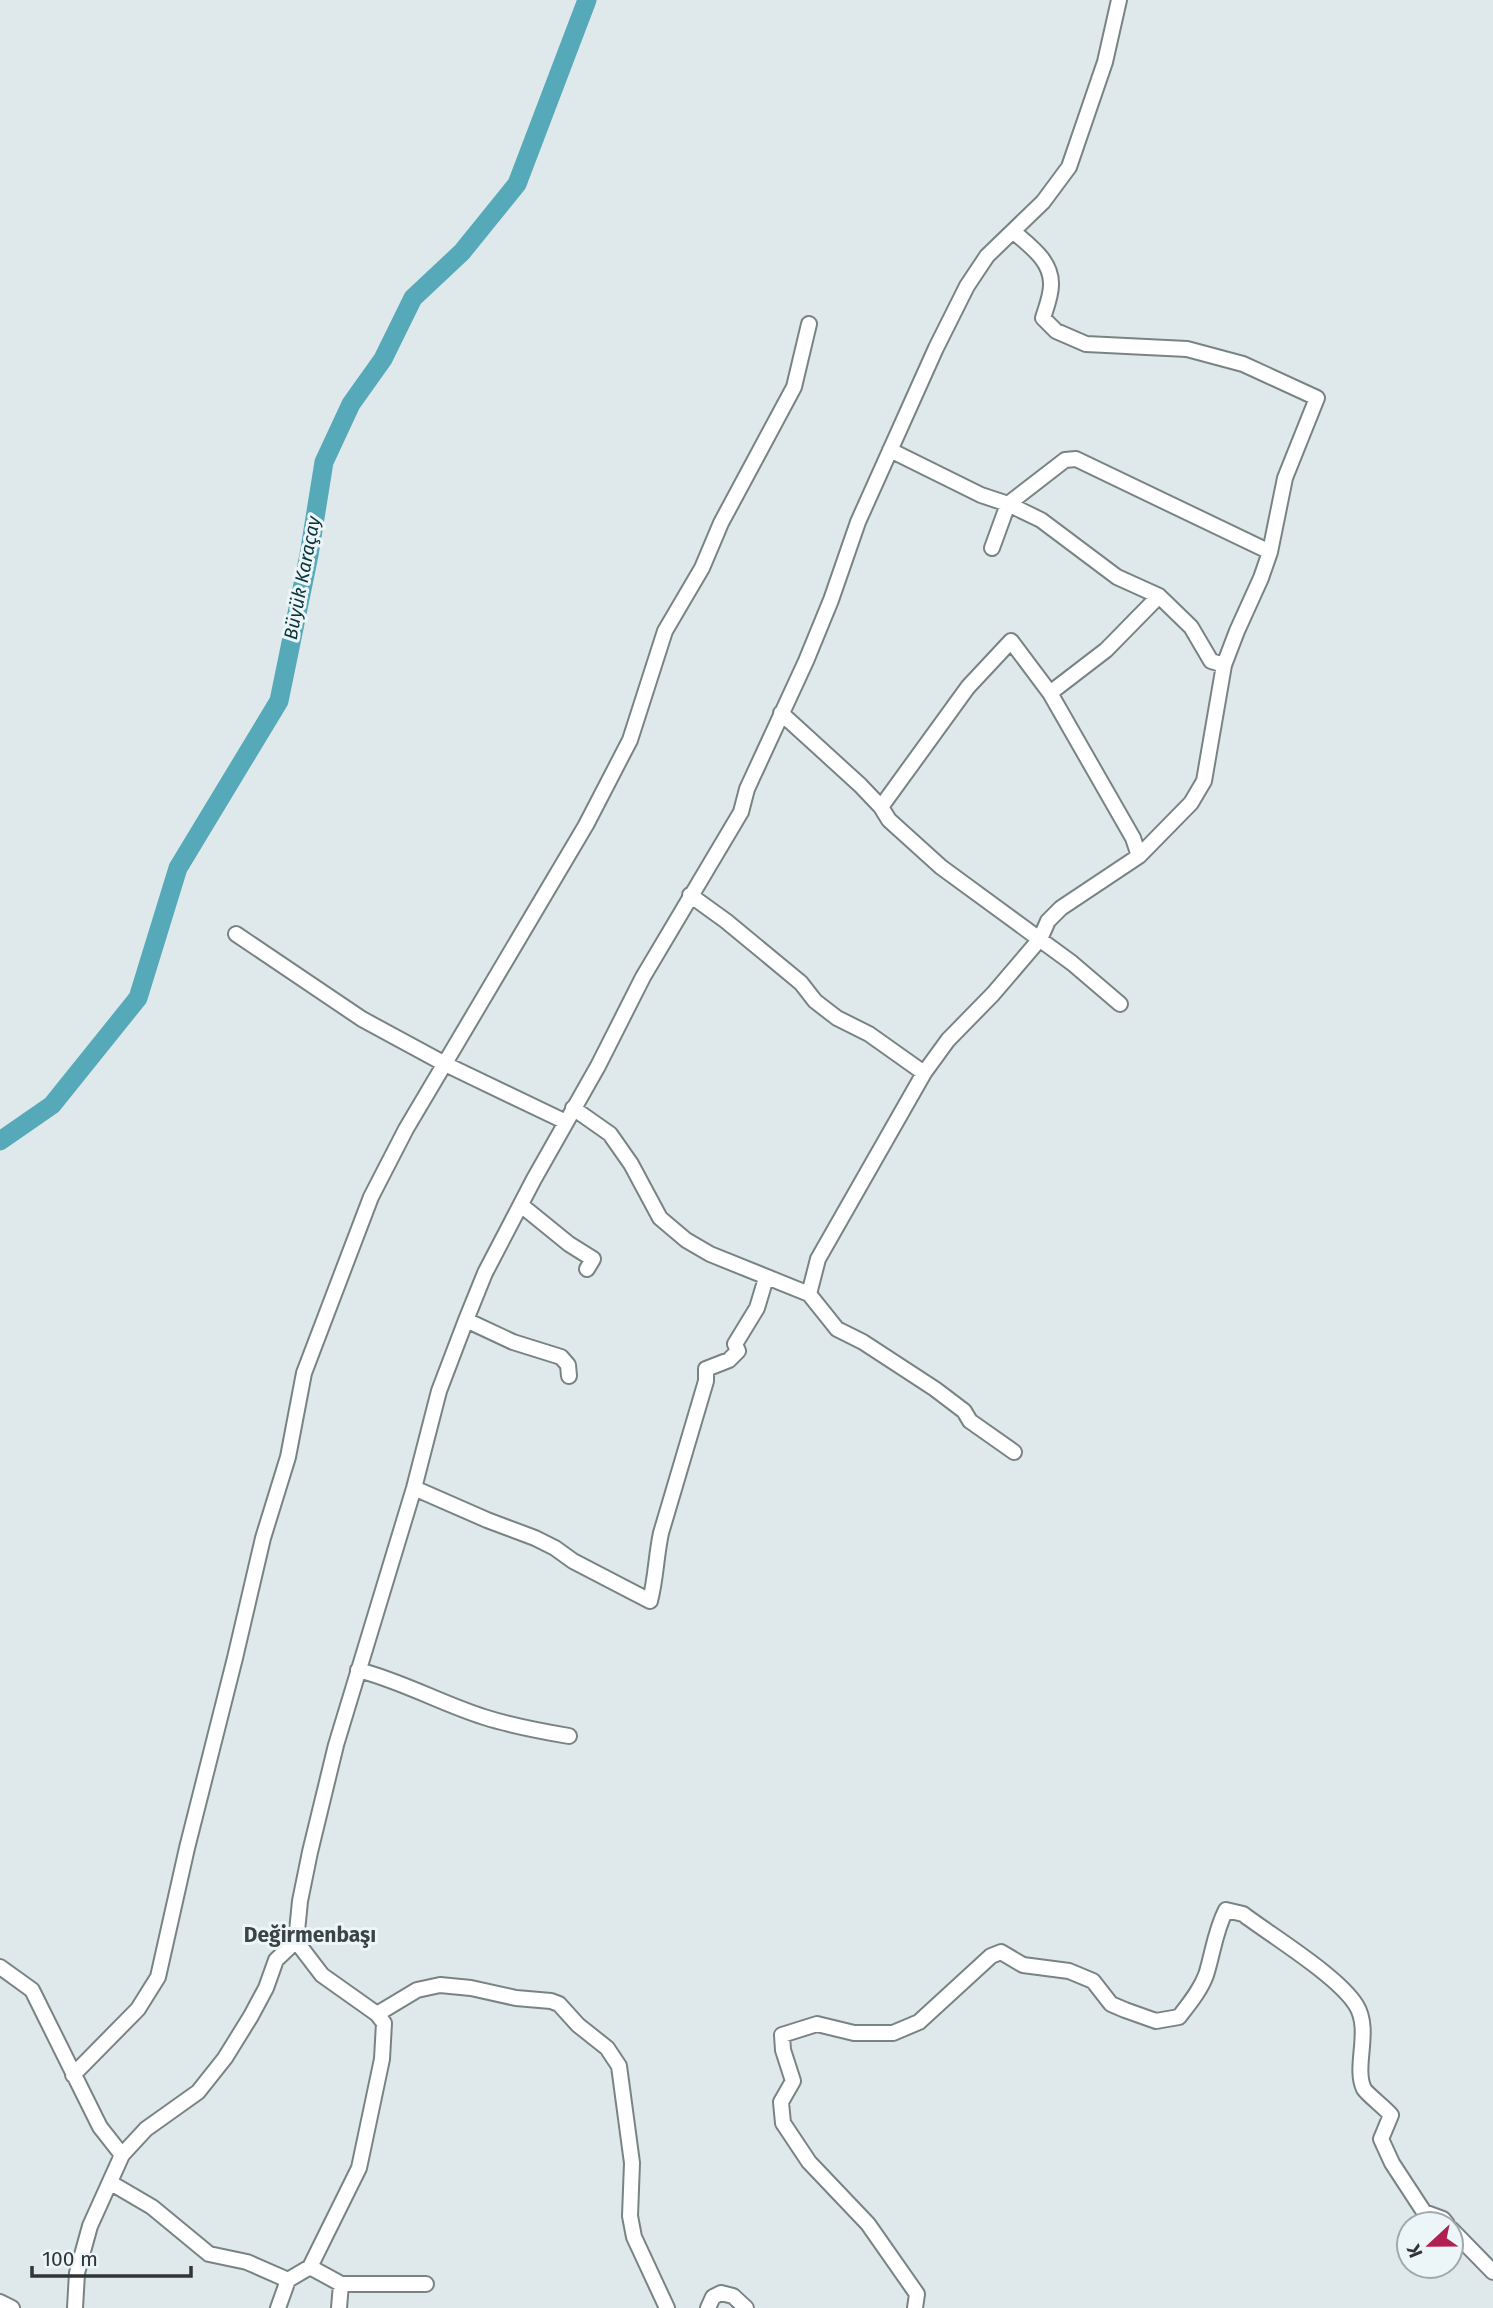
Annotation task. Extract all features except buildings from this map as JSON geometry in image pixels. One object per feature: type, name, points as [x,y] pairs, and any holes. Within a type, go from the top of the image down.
[{"type":"street","points":[[75,2308],[77,2273],[90,2226],[122,2155],[146,2129],[198,2092],[225,2058],[251,2016],[276,1960],[296,1941],[300,1901],[310,1852],[336,1745],[414,1488],[439,1391],[485,1273],[598,1066],[643,977],[741,812],[747,789],[831,600],[858,522],[967,286],[987,256],[1042,202],[1069,167],[1105,62],[1119,0]]},
{"type":"street","points":[[809,1294],[818,1259],[924,1073],[948,1040],[1041,939],[1048,921],[1061,908],[1139,856],[1191,803],[1205,782],[1224,665],[1261,578],[1285,478],[1317,398],[1242,364],[1187,349],[1086,344],[1056,331],[1043,318],[1052,284],[1046,264],[1036,250],[1014,232]]},
{"type":"street","points":[[73,2075],[138,2009],[158,1977],[263,1538],[288,1457],[304,1373],[370,1197],[407,1129],[586,825],[631,740],[665,631],[702,568],[721,523],[794,387],[809,324]]},
{"type":"street","points":[[890,450],[981,495],[1041,520],[1117,577],[1159,596],[1191,627],[1211,661],[1224,665]]},
{"type":"street","points":[[992,548],[1008,505],[1065,460],[1076,458],[1269,552]]},
{"type":"street","points":[[1050,693],[1106,650],[1159,596]]},
{"type":"street","points":[[881,807],[968,687],[1011,640],[1050,693],[1127,827],[1139,856]]},
{"type":"street","points":[[781,713],[881,807],[889,820],[941,867],[1041,939],[1121,1004]]},
{"type":"street","points":[[690,895],[801,983],[815,1001],[837,1018],[869,1034],[924,1073]]},
{"type":"street","points":[[236,934],[362,1019],[445,1064],[566,1122]]},
{"type":"street","points":[[573,1108],[610,1134],[631,1164],[660,1218],[674,1231],[710,1254],[809,1294],[837,1329],[863,1342],[935,1389],[964,1411],[970,1421],[1014,1452]]},
{"type":"street","points":[[521,1205],[569,1244],[593,1259],[587,1269]]},
{"type":"street","points":[[414,1488],[535,1538],[650,1601],[661,1533],[706,1381],[706,1369],[729,1360],[738,1351],[735,1344],[757,1308],[766,1278]]},
{"type":"street","points":[[466,1320],[513,1342],[561,1357],[568,1365],[569,1376]]},
{"type":"street","points":[[358,1670],[483,1717],[569,1736]]},
{"type":"street","points":[[915,2308],[917,2294],[868,2224],[809,2162],[783,2123],[781,2102],[793,2081],[783,2050],[782,2035],[817,2024],[854,2033],[893,2033],[919,2022],[991,1956],[1001,1952],[1023,1965],[1069,1971],[1093,1981],[1111,2004],[1156,2021],[1179,2017],[1196,1996],[1226,1910],[1243,1914],[1333,1981],[1356,2005],[1363,2023],[1362,2081],[1365,2092],[1379,2101],[1391,2115],[1381,2139],[1392,2163],[1423,2210]]},
{"type":"street","points":[[278,2308],[288,2280],[310,2267],[359,2168],[382,2059],[384,2023],[377,2014],[322,1975],[296,1941]]},
{"type":"street","points":[[0,1967],[32,1990],[100,2127],[122,2155]]},
{"type":"street","points":[[377,2014],[417,1990],[440,1985],[551,2001],[559,2004],[578,2025],[612,2053],[619,2066],[632,2163],[630,2216],[634,2237],[667,2308]]},
{"type":"street","points":[[111,2183],[152,2207],[209,2254],[247,2262],[288,2280]]},
{"type":"street","points":[[1465,2243],[1493,2272]]},
{"type":"street","points":[[310,2267],[341,2284],[426,2284]]},
{"type":"street","points":[[339,2308],[341,2284]]},
{"type":"street","points":[[708,2308],[713,2297],[721,2293],[733,2296],[746,2308]]},
{"type":"street","points":[[0,2302],[12,2308]]},
{"type":"waterway","name":"Büyük Karaçay","points":[[0,1141],[52,1105],[138,998],[178,868],[279,701],[309,555],[324,462],[351,404],[383,359],[413,298],[462,252],[517,184],[587,0]]},
{"type":"district","name":"Değirmenbaşı","points":[[310,1935]]}]
